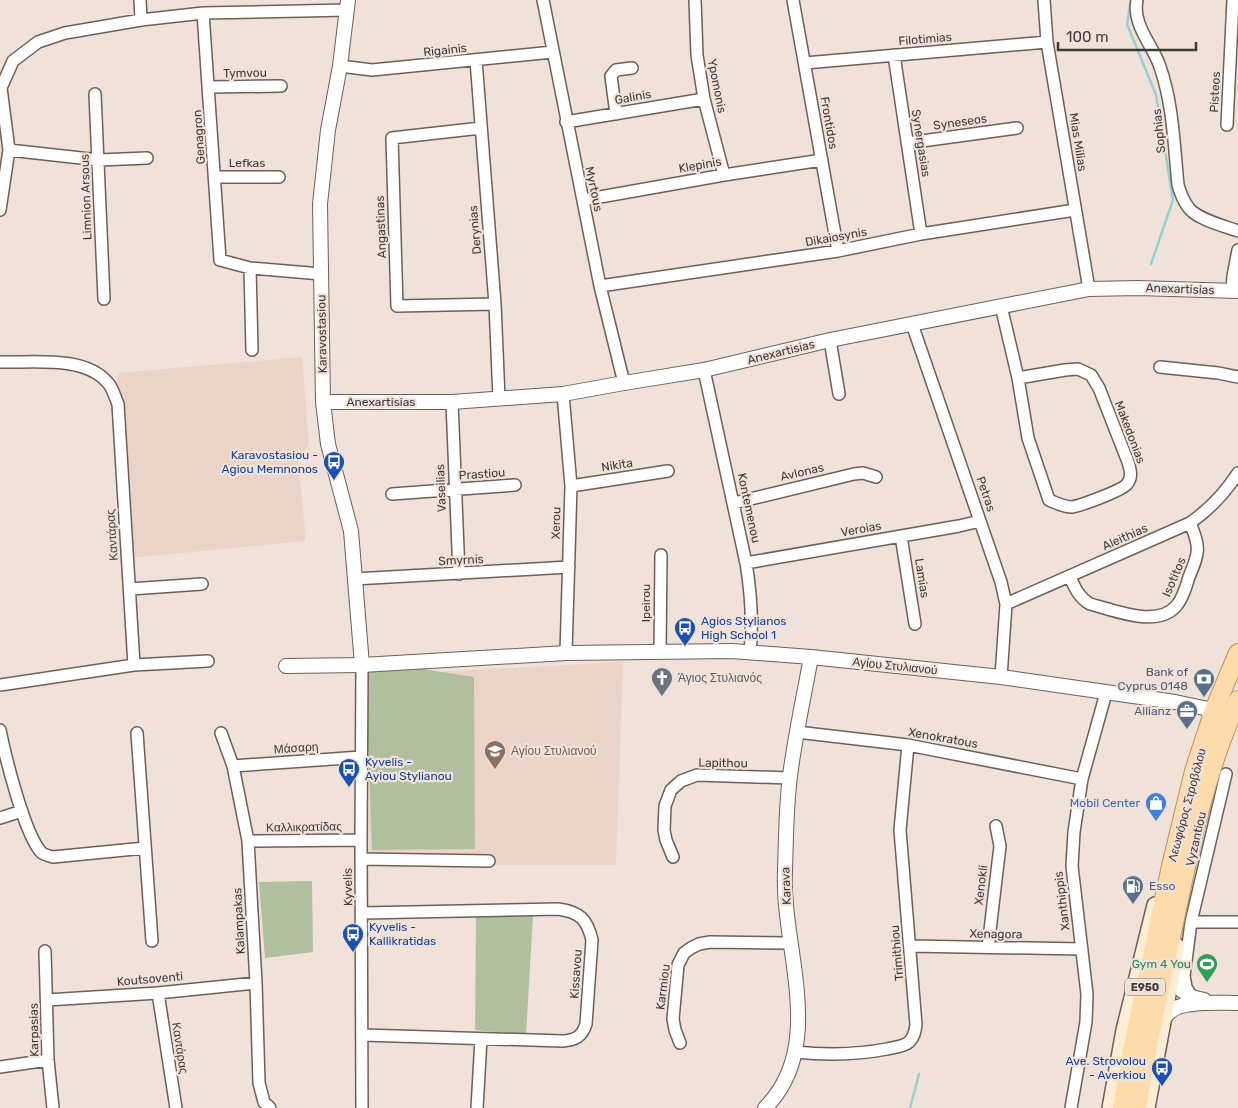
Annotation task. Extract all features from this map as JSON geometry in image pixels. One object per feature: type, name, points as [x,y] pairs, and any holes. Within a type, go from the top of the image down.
[{"type":"main road","name":"E950","points":[[1214,710],[1238,653]]},
{"type":"main road","name":"Λεωφόρος Στροβόλου","points":[[1137,1108],[1146,1050],[1190,848],[1218,771],[1235,707]]},
{"type":"main road","name":"Λεωφόρος Στροβόλου","points":[[1122,1108],[1133,1046],[1171,866],[1194,771],[1214,710]]},
{"type":"main road","name":"E950","points":[[1147,1108],[1190,880],[1192,862],[1190,848]]},
{"type":"main road","name":"E950","points":[[1110,1108],[1124,1030],[1149,926],[1164,875],[1171,866]]},
{"type":"street","points":[[140,0],[141,20]]},
{"type":"street","name":"Myrtous","points":[[543,0],[600,286],[624,382]]},
{"type":"street","name":"Ypomonis","points":[[695,0],[698,54],[704,99],[724,175]]},
{"type":"street","name":"Frontidos","points":[[793,0],[838,251]]},
{"type":"street","name":"Mias Milias","points":[[1044,0],[1047,42],[1089,289]]},
{"type":"street","name":"Sophias","points":[[1137,0],[1138,24],[1159,63],[1169,100],[1178,185],[1182,198],[1189,209],[1201,217],[1238,231]]},
{"type":"street","name":"Pisteos","points":[[1227,125],[1233,0]]},
{"type":"street","points":[[0,210],[9,150],[1,88],[13,61],[38,42],[65,33],[141,20],[202,13],[348,5]]},
{"type":"street","name":"Karavostasiou","points":[[348,5],[340,66],[328,130],[320,204],[323,402],[328,444],[352,531],[354,579],[362,665]]},
{"type":"street","name":"Genagron","points":[[202,13],[209,87],[220,260],[250,268]]},
{"type":"street","name":"Filotimias","points":[[805,63],[1047,42]]},
{"type":"street","name":"Rigainis","points":[[340,66],[372,70],[553,52]]},
{"type":"street","name":"Synergasias","points":[[894,56],[921,234]]},
{"type":"street","name":"Derynias","points":[[476,60],[495,304],[499,398]]},
{"type":"street","points":[[616,114],[611,76],[616,70],[632,68]]},
{"type":"street","name":"Tymvou","points":[[209,87],[281,86]]},
{"type":"street","name":"Limnion Arsous","points":[[95,94],[104,299]]},
{"type":"street","name":"Galinis","points":[[566,122],[704,99]]},
{"type":"street","name":"Angastinas","points":[[481,128],[392,138],[397,306],[495,304]]},
{"type":"street","name":"Syneseos","points":[[907,143],[1017,128]]},
{"type":"street","points":[[9,150],[99,160],[147,158]]},
{"type":"street","name":"Klepinis","points":[[582,200],[822,160]]},
{"type":"street","name":"Lefkas","points":[[215,177],[279,177]]},
{"type":"street","name":"Dikaiosynis","points":[[600,286],[838,251],[921,234],[1076,210]]},
{"type":"street","points":[[1235,291],[1233,276],[1238,250]]},
{"type":"street","points":[[252,350],[250,268],[321,274]]},
{"type":"street","name":"Anexartisias","points":[[323,402],[452,402],[563,394],[624,382],[704,370],[830,340],[1089,289],[1138,288],[1235,291]]},
{"type":"street","name":"Makedonias","points":[[1001,306],[1018,378],[1028,438],[1050,500],[1060,505],[1073,507],[1120,490],[1128,484],[1132,474],[1128,462],[1099,388],[1091,375],[1078,369],[1018,378]]},
{"type":"street","name":"Petras","points":[[912,324],[1001,582],[1006,604],[1001,677]]},
{"type":"street","points":[[830,340],[839,394]]},
{"type":"street","name":"Καντάρας","points":[[0,362],[66,362],[92,370],[109,383],[118,404],[134,665]]},
{"type":"street","points":[[1160,367],[1218,372],[1238,377]]},
{"type":"street","name":"Kontemenou","points":[[704,370],[746,563],[750,589],[750,653]]},
{"type":"street","name":"Xerou","points":[[563,394],[571,486],[566,653]]},
{"type":"street","name":"Vaseilias","points":[[452,402],[459,574]]},
{"type":"street","name":"Nikita","points":[[571,486],[668,471]]},
{"type":"street","name":"Aleithias","points":[[1006,604],[1190,523],[1206,511],[1226,491],[1238,472]]},
{"type":"street","name":"Avlonas","points":[[734,503],[854,474],[863,473],[876,477]]},
{"type":"street","name":"Prastiou","points":[[392,494],[515,485]]},
{"type":"street","name":"Veroias","points":[[746,563],[980,521]]},
{"type":"street","name":"Isotitos","points":[[1070,577],[1083,600],[1090,604],[1146,618],[1164,615],[1171,611],[1180,600],[1197,558],[1198,540],[1190,523]]},
{"type":"street","name":"Lamias","points":[[901,536],[915,624]]},
{"type":"street","name":"Ipeirou","points":[[660,556],[660,651]]},
{"type":"street","name":"Smyrnis","points":[[354,579],[569,567]]},
{"type":"street","points":[[130,590],[202,584]]},
{"type":"street","name":"Αγίου Στυλιανού","points":[[286,666],[362,665],[566,653],[660,651],[750,653],[811,657],[1001,677],[1175,702],[1214,710],[1235,707]]},
{"type":"street","name":"Karava","points":[[765,1108],[783,1086],[795,1052],[798,1004],[784,878],[790,778],[811,657]]},
{"type":"street","points":[[0,685],[134,665],[208,661]]},
{"type":"street","name":"Kyvelis","points":[[362,665],[362,1108]]},
{"type":"street","name":"Xanthippis","points":[[1071,1108],[1086,1022],[1087,994],[1072,866],[1074,832],[1082,779],[1106,693]]},
{"type":"street","points":[[0,730],[5,754],[22,810],[41,852],[46,856],[59,857],[145,848]]},
{"type":"street","name":"Xenokratous","points":[[797,732],[908,745],[1082,779]]},
{"type":"street","points":[[137,733],[152,940]]},
{"type":"street","name":"Kalampakas","points":[[221,733],[233,766],[248,841],[256,983],[259,1083],[264,1102],[270,1108]]},
{"type":"street","name":"Trimithiou","points":[[795,1052],[847,1055],[907,1043],[914,1036],[916,1025],[900,830],[908,745]]},
{"type":"street","name":"Μάσαρη","points":[[233,766],[361,757]]},
{"type":"street","points":[[1218,771],[1238,776]]},
{"type":"street","name":"Vyzantiou","points":[[1193,998],[1186,986],[1184,976],[1191,922],[1218,771]]},
{"type":"street","name":"Lapithou","points":[[673,857],[664,830],[665,806],[671,790],[681,781],[697,776],[790,778]]},
{"type":"street","points":[[0,818],[22,810]]},
{"type":"street","name":"Xenokli","points":[[988,947],[1000,846],[996,826]]},
{"type":"street","name":"Καλλικρατίδας","points":[[248,841],[361,840]]},
{"type":"street","points":[[361,859],[489,861]]},
{"type":"street","name":"Kissavou","points":[[362,913],[558,909],[568,911],[584,919],[592,940],[586,1024],[581,1035],[576,1039],[563,1042],[362,1035]]},
{"type":"street","points":[[1191,922],[1238,922]]},
{"type":"street","name":"Karmiou","points":[[680,1043],[673,1019],[678,965],[684,953],[699,944],[710,942],[790,943]]},
{"type":"street","name":"Xenagora","points":[[910,946],[1082,950]]},
{"type":"street","name":"Karpasias","points":[[45,951],[48,1060],[53,1108]]},
{"type":"street","points":[[1172,976],[1180,990],[1193,998],[1238,1003]]},
{"type":"street","name":"Koutsoventi","points":[[47,1000],[158,993],[256,983]]},
{"type":"street","name":"Καντάρας","points":[[158,993],[176,1108]]},
{"type":"street","points":[[1163,1019],[1170,1012],[1181,1006],[1217,1002]]},
{"type":"street","points":[[477,1108],[481,1039]]},
{"type":"street","points":[[0,1067],[48,1060]]},
{"type":"shaded area","points":[[302,357],[309,445],[298,459],[306,541],[130,558],[117,373]]},
{"type":"shaded area","name":"Αγίου Στυλιανού","points":[[623,662],[616,865],[368,865],[372,675]]},
{"type":"green space","points":[[365,660],[474,677],[475,849],[372,850]]},
{"type":"green space","points":[[312,881],[313,952],[265,958],[259,882]]},
{"type":"green space","points":[[476,916],[533,916],[526,1035],[475,1030]]},
{"type":"waterway","points":[[1131,0],[1127,24],[1156,95],[1173,200],[1151,264]]},
{"type":"waterway","points":[[910,1108],[919,1074]]},
{"type":"place","name":"Karavostasiou - Agiou Memnonos","points":[[334,481]]},
{"type":"place","name":"Agios Stylianos High School 1","points":[[685,647]]},
{"type":"place","name":"Άγιος Στυλιανός","points":[[662,697]]},
{"type":"place","name":"Bank of Cyprus 0148","points":[[1204,698]]},
{"type":"place","name":"Allianz","points":[[1187,730]]},
{"type":"place","name":"Αγίου Στυλιανού","points":[[495,770]]},
{"type":"place","name":"Kyvelis - Ayiou Stylianou","points":[[349,788]]},
{"type":"place","name":"Mobil Center","points":[[1156,822]]},
{"type":"place","name":"Esso","points":[[1133,905]]},
{"type":"place","name":"Kyvelis - Kallikratidas","points":[[353,953]]},
{"type":"place","name":"Gym 4 You","points":[[1207,983]]},
{"type":"place","name":"Ave. Strovolou - Averkiou","points":[[1162,1087]]}]
